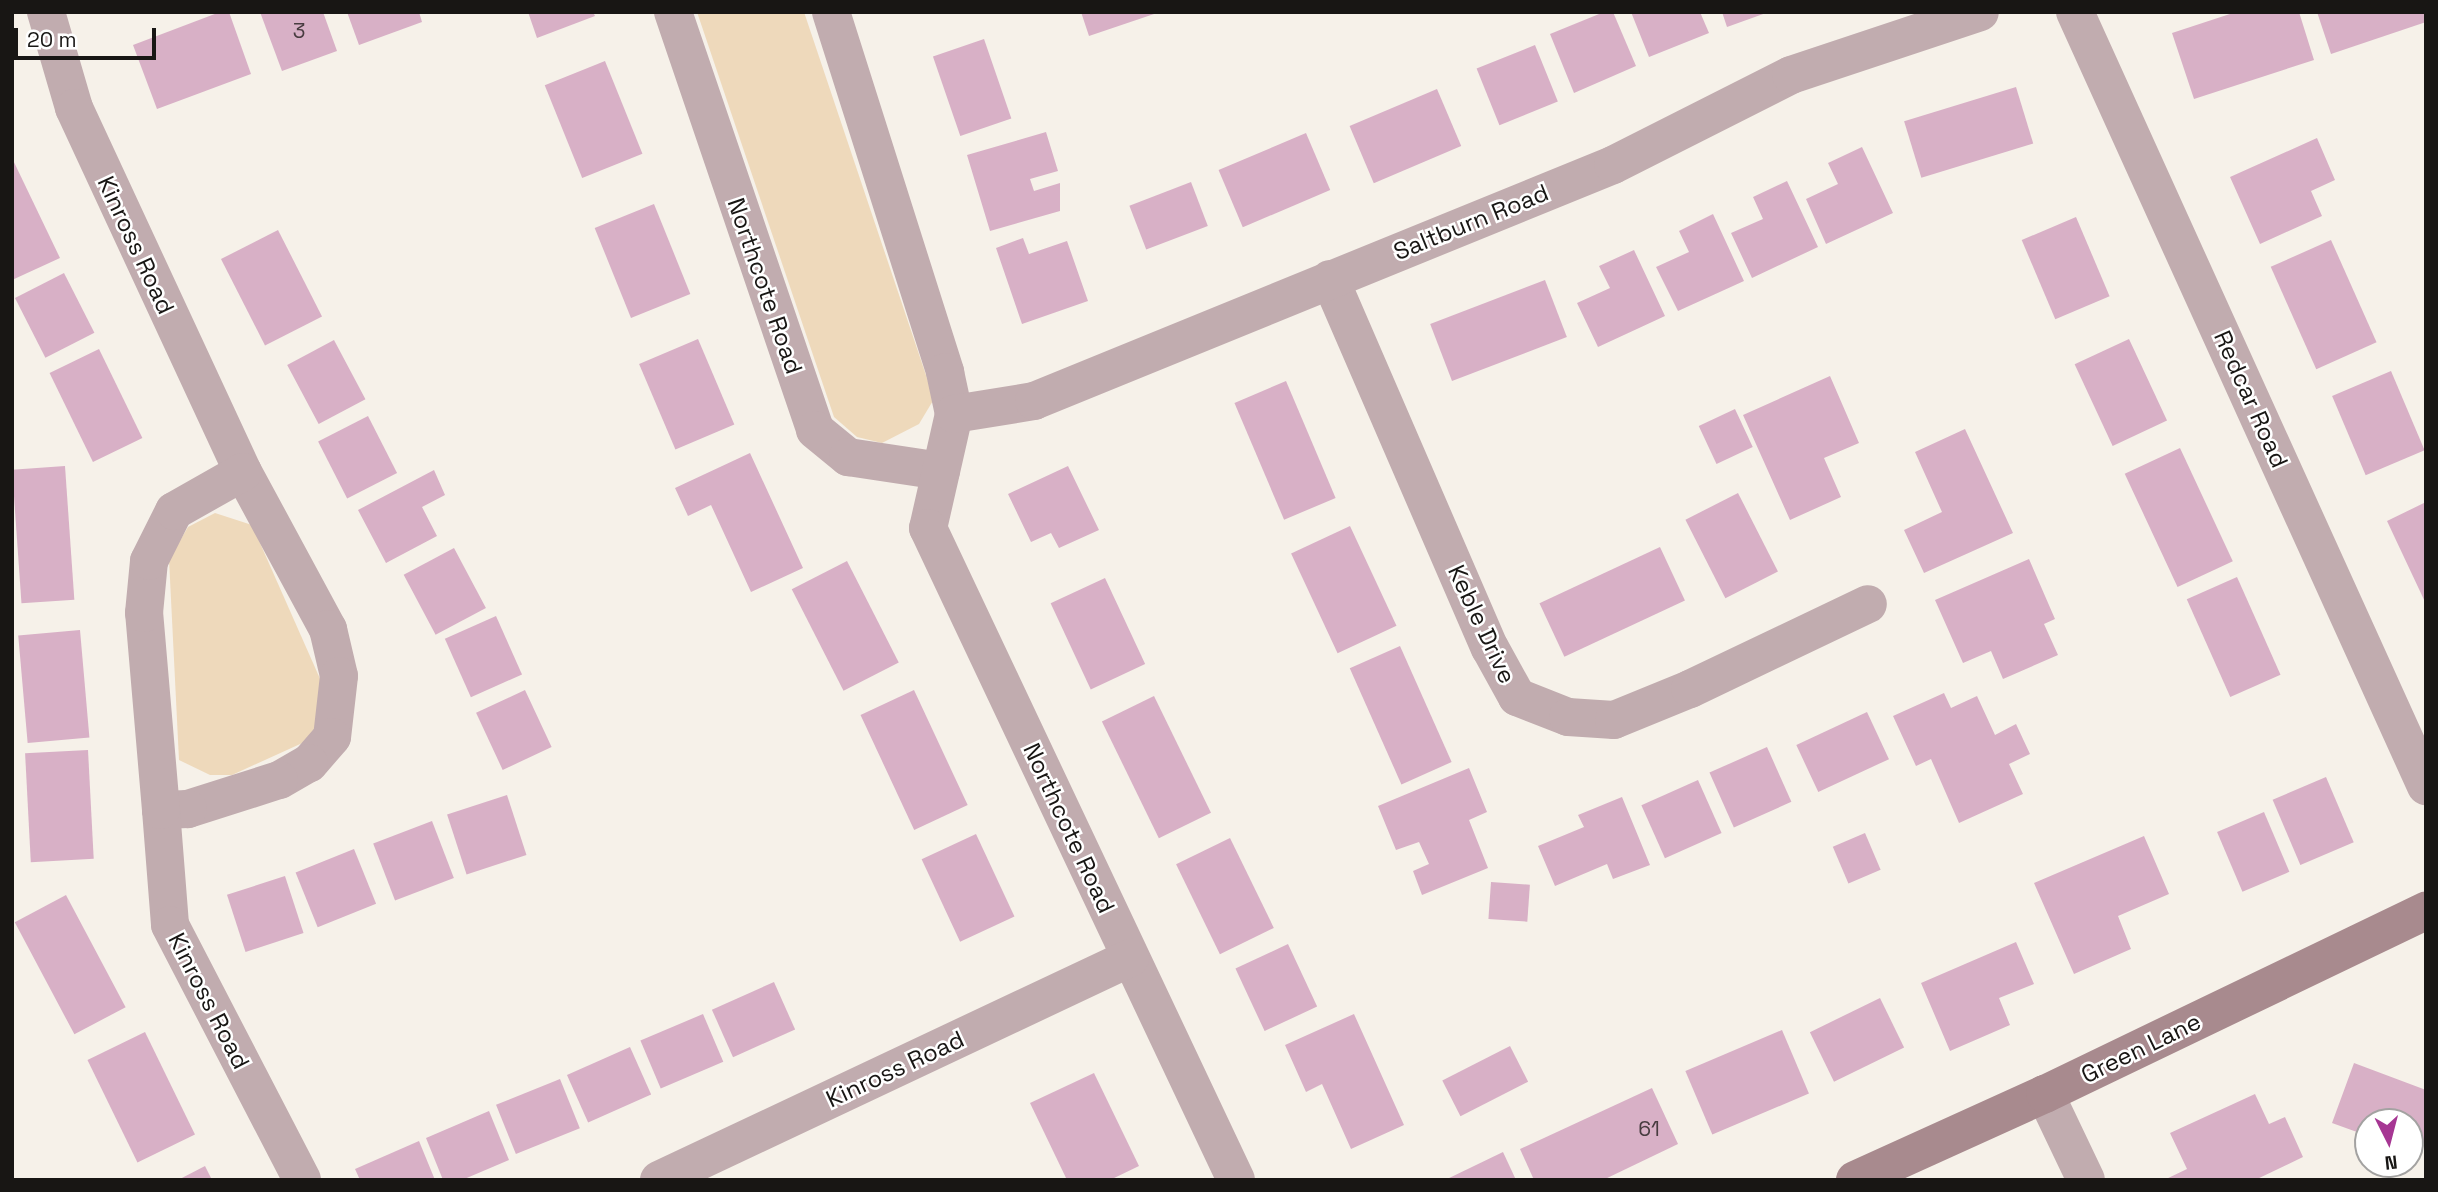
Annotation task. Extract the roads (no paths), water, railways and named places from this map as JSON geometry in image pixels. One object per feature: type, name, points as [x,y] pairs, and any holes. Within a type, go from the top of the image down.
[{"type":"street","name":"Northcote Road","points":[[673,12],[815,430],[848,457],[941,471]]},
{"type":"street","name":"Redcar Road","points":[[2075,12],[2426,786]]},
{"type":"street","name":"Kinross Road","points":[[50,13],[74,108],[243,471],[328,629],[339,676],[332,737],[309,764],[279,780],[188,809],[161,810]]},
{"type":"street","name":"Northcote Road","points":[[837,14],[941,359],[954,414],[928,528],[1236,1180]]},
{"type":"street","name":"Saltburn Road","points":[[954,414],[1034,401],[1613,165],[1791,75],[1958,16]]},
{"type":"street","name":"Keble Drive","points":[[1330,279],[1490,648],[1517,697],[1568,717],[1614,720],[1690,689],[1868,604]]},
{"type":"street","name":"Kinross Road","points":[[243,471],[174,511],[149,561],[144,613],[170,925],[302,1180]]},
{"type":"street","name":"Green Lane","points":[[1855,1180],[2045,1094],[2426,911]]},
{"type":"street","name":"Kinross Road","points":[[659,1180],[1130,958]]},
{"type":"street","points":[[2045,1094],[2086,1180]]}]
